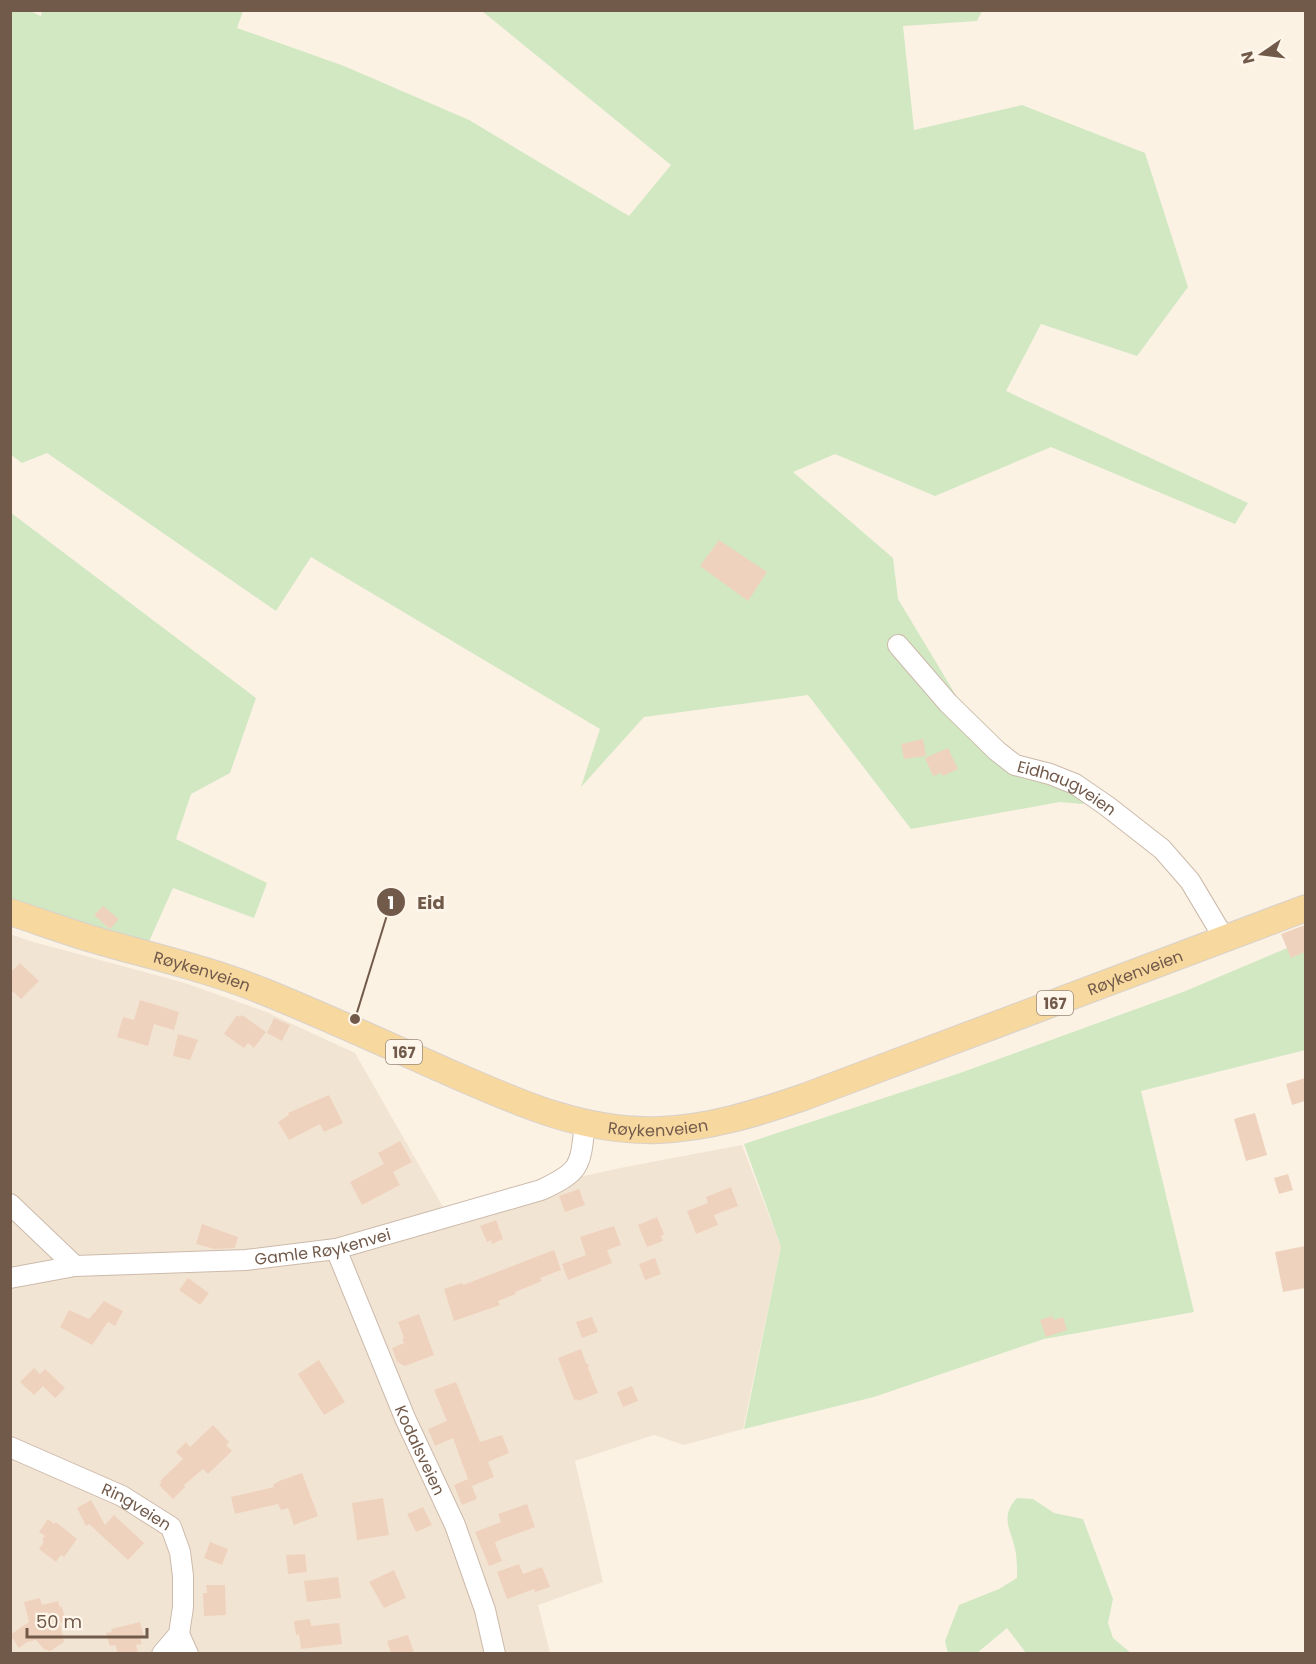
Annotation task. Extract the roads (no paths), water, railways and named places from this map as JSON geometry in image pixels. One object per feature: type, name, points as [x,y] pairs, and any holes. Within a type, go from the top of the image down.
[{"type":"main road","name":"Røykenveien","points":[[10,912],[245,984],[518,1102],[585,1123],[629,1129],[660,1130],[709,1125],[813,1094],[1305,908]]},
{"type":"street","name":"Eidhaugveien","points":[[898,645],[948,703],[1006,758],[1016,765],[1050,774],[1075,784],[1162,849],[1190,881],[1224,938]]},
{"type":"street","name":"Gamle Røykenvei","points":[[10,1278],[75,1266],[246,1260],[336,1249],[541,1190],[566,1178],[581,1160],[585,1123]]},
{"type":"street","points":[[10,1204],[75,1266]]},
{"type":"street","name":"Kodalsveien","points":[[336,1249],[401,1408],[455,1525],[485,1610],[495,1653]]},
{"type":"street","name":"Ringveien","points":[[10,1447],[122,1496],[171,1527],[180,1551],[183,1576],[183,1607],[179,1634]]},
{"type":"street","points":[[162,1653],[179,1634],[188,1653]]},
{"type":"place","name":"Eid","points":[[355,1019]]}]
